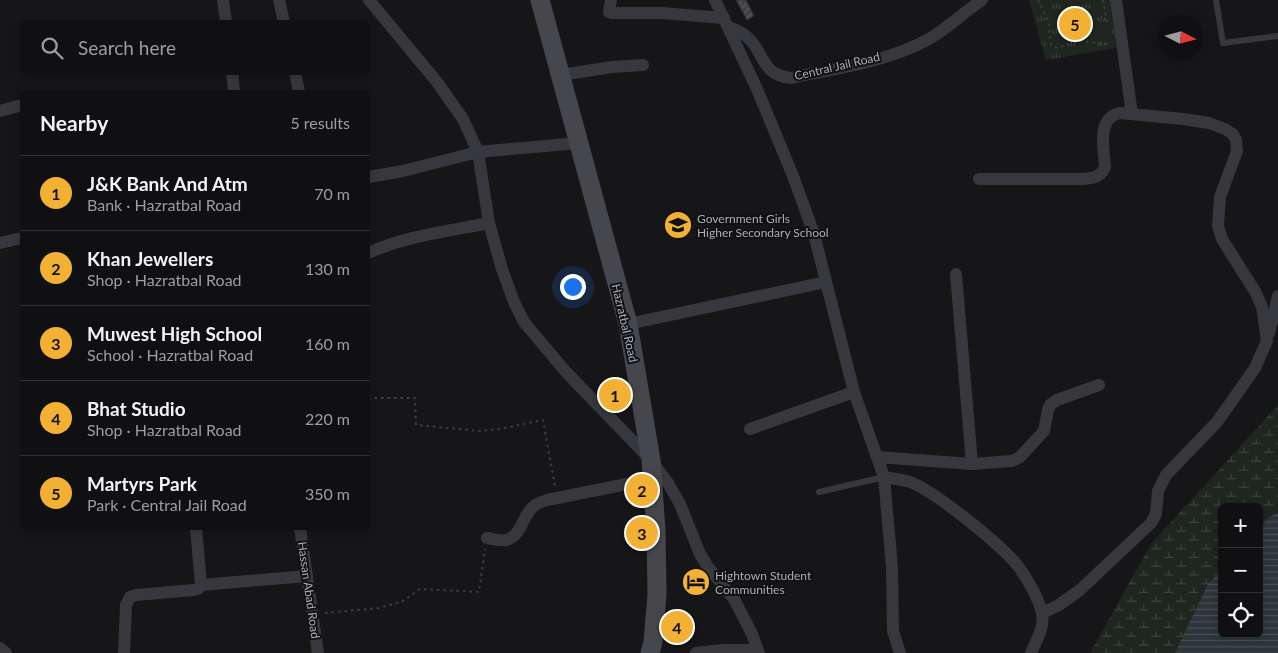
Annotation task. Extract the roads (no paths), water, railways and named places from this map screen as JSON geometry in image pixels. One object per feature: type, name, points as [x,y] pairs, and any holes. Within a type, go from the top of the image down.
[{"type":"main road","name":"Hazratbal Road","points":[[540,0],[628,324],[652,469],[656,530],[657,595],[652,649]]},
{"type":"street","points":[[223,0],[226,20]]},
{"type":"street","points":[[280,0],[284,20]]},
{"type":"street","points":[[369,0],[437,82],[463,119],[478,152],[489,223],[509,289],[524,322],[676,495],[704,560],[734,599],[745,617],[758,652],[722,650],[696,653]]},
{"type":"street","points":[[715,0],[793,176],[814,234],[854,392],[884,478],[892,567],[893,631],[900,653]]},
{"type":"street","name":"Central Jail Road","points":[[726,23],[741,32],[752,42],[768,69],[779,76],[791,78],[861,63],[918,44],[930,38],[982,0]]},
{"type":"street","points":[[1116,0],[1132,114]]},
{"type":"street","points":[[607,8],[662,13],[726,23]]},
{"type":"street","points":[[561,75],[612,67],[643,65]]},
{"type":"street","points":[[232,75],[234,90]]},
{"type":"street","points":[[296,75],[299,90]]},
{"type":"street","points":[[0,111],[20,106]]},
{"type":"street","points":[[979,179],[1083,179],[1098,176],[1103,172],[1104,167],[1104,129],[1106,122],[1114,114],[1183,119],[1225,129],[1233,134],[1237,151],[1220,197],[1218,226],[1222,239],[1256,293],[1262,307],[1267,341]]},
{"type":"street","points":[[370,177],[403,171],[478,152],[579,143]]},
{"type":"street","points":[[370,252],[417,237],[489,223]]},
{"type":"street","points":[[0,243],[20,238]]},
{"type":"street","points":[[956,274],[972,464]]},
{"type":"street","points":[[628,324],[826,282]]},
{"type":"street","points":[[1042,613],[1074,595],[1151,523],[1156,514],[1158,491],[1166,475],[1216,422],[1255,368],[1267,341],[1278,296]]},
{"type":"street","points":[[876,457],[972,464],[1016,460],[1044,431],[1048,410],[1052,403],[1099,385]]},
{"type":"street","points":[[750,429],[854,392]]},
{"type":"street","points":[[487,538],[503,540],[510,538],[519,530],[526,515],[533,506],[547,500],[652,469]]},
{"type":"street","points":[[884,478],[901,480],[920,486],[958,513],[1017,565],[1028,580],[1042,613],[1041,629],[1030,653]]},
{"type":"street","points":[[124,653],[126,605],[130,597],[194,590],[198,589],[201,584],[196,530]]},
{"type":"street","name":"Hassan Abad Road","points":[[300,530],[318,653]]},
{"type":"street","points":[[201,584],[307,576]]},
{"type":"street","points":[[0,648],[6,653]]},
{"type":"lane","points":[[1216,0],[1223,43],[1278,36]]},
{"type":"lane","points":[[819,492],[884,478]]},
{"type":"place","name":"Martyrs Park","points":[[1075,24]]},
{"type":"place","name":"Government Girls Higher Secondary School","points":[[678,225]]},
{"type":"place","name":"J&K Bank And Atm","points":[[615,395]]},
{"type":"place","name":"Khan Jewellers","points":[[642,490]]},
{"type":"place","name":"Muwest High School","points":[[642,533]]},
{"type":"place","name":"Hightown Student Communities","points":[[696,582]]},
{"type":"place","name":"Bhat Studio","points":[[677,627]]}]
